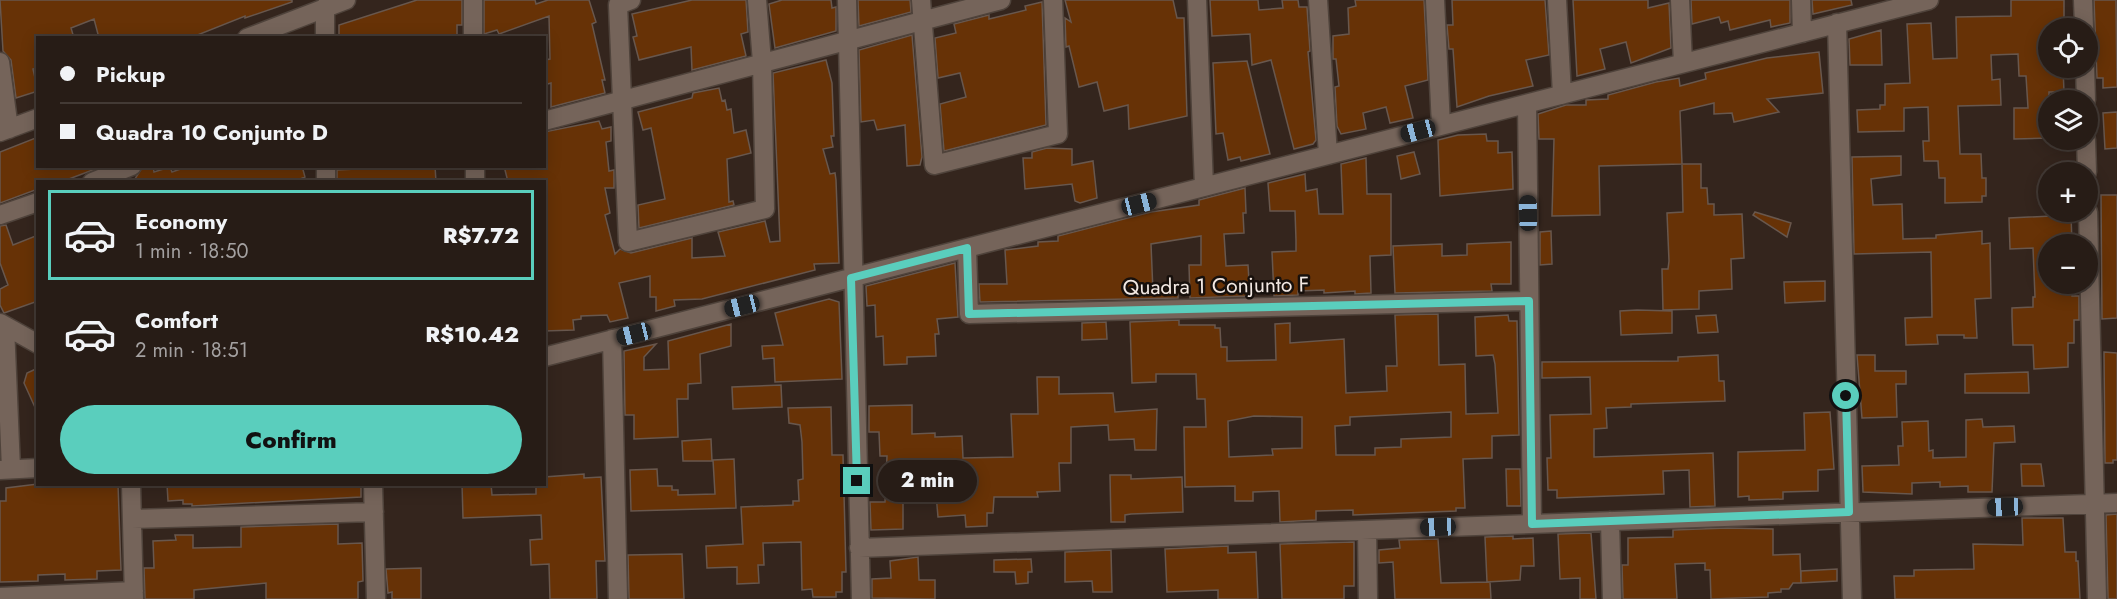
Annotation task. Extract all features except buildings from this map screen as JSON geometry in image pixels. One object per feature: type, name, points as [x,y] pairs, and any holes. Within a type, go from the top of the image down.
[{"type":"street","points":[[252,36],[346,0]]},
{"type":"street","points":[[473,0],[473,36]]},
{"type":"street","points":[[631,0],[618,5],[628,242],[765,209],[762,62],[758,0]]},
{"type":"street","points":[[846,0],[851,278],[861,599]]},
{"type":"street","points":[[921,0],[934,165],[1058,134],[1053,0]]},
{"type":"street","points":[[546,120],[1001,0]]},
{"type":"street","points":[[1197,0],[1204,187]]},
{"type":"street","points":[[1318,0],[1328,155]]},
{"type":"street","points":[[1435,0],[1441,126]]},
{"type":"street","points":[[1557,0],[1562,95]]},
{"type":"street","points":[[1680,0],[1683,63]]},
{"type":"street","points":[[1801,0],[1802,33]]},
{"type":"street","points":[[546,356],[1926,0]]},
{"type":"street","points":[[2083,0],[2084,18]]},
{"type":"street","points":[[325,8],[325,36]]},
{"type":"street","points":[[1838,23],[1851,599]]},
{"type":"street","points":[[0,63],[4,130],[36,119]]},
{"type":"street","points":[[1527,104],[1532,524]]},
{"type":"street","points":[[97,180],[127,168]]},
{"type":"street","points":[[0,216],[36,203]]},
{"type":"street","points":[[2088,222],[2097,599]]},
{"type":"street","name":"Quadra 1 Conjunto F","points":[[967,248],[969,314],[1529,301]]},
{"type":"street","points":[[36,342],[3,325],[6,469],[36,468]]},
{"type":"street","points":[[612,339],[618,599]]},
{"type":"street","points":[[0,597],[134,595],[131,486]]},
{"type":"street","points":[[373,486],[376,599]]},
{"type":"street","points":[[859,548],[2117,502]]},
{"type":"street","points":[[132,519],[374,512]]},
{"type":"street","points":[[1610,521],[1612,599]]},
{"type":"street","points":[[1366,530],[1368,599]]},
{"type":"route","points":[[857,481],[851,278],[967,248],[969,314],[1529,301],[1532,524],[1849,512],[1846,396]]}]
